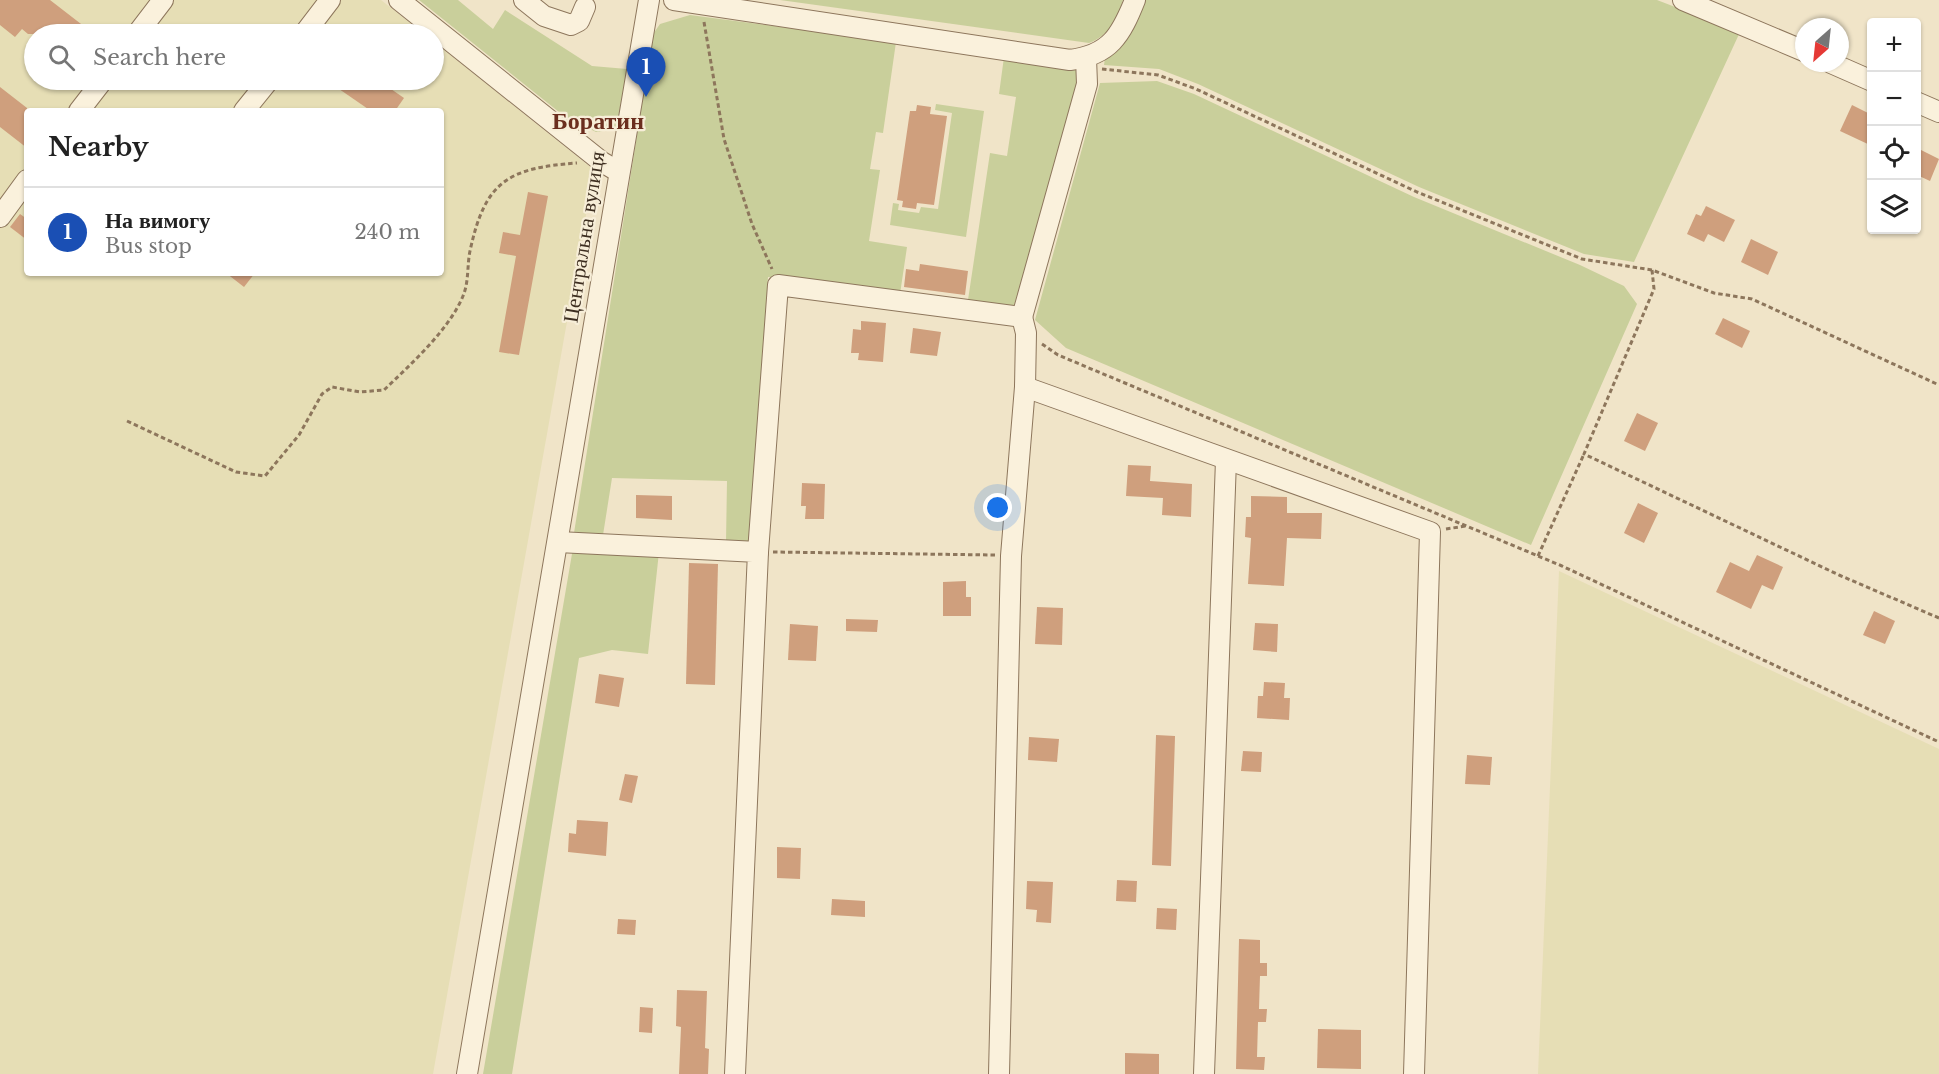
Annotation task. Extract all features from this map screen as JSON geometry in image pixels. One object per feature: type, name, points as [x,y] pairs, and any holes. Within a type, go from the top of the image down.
[{"type":"street","points":[[145,24],[163,0]]},
{"type":"street","points":[[312,24],[330,0]]},
{"type":"street","points":[[399,0],[429,24]]},
{"type":"street","points":[[524,0],[544,15],[571,25],[579,21],[585,7]]},
{"type":"street","name":"Центральна вулиця","points":[[467,1074],[568,482],[611,167],[649,0]]},
{"type":"street","points":[[674,0],[1070,60],[1086,58],[1109,47],[1124,29],[1135,0]]},
{"type":"street","points":[[1683,0],[1795,47]]},
{"type":"street","points":[[444,35],[611,167]]},
{"type":"street","points":[[999,1074],[1011,556],[1025,387],[1024,325],[1087,84],[1086,58]]},
{"type":"street","points":[[1849,71],[1867,79]]},
{"type":"street","points":[[81,108],[95,90]]},
{"type":"street","points":[[246,108],[261,90]]},
{"type":"street","points":[[1921,104],[1939,112]]},
{"type":"street","points":[[0,217],[24,184]]},
{"type":"street","points":[[735,1074],[758,552],[778,285],[1024,325]]},
{"type":"street","points":[[1025,387],[1430,532],[1414,1074]]},
{"type":"street","points":[[1204,1074],[1226,460]]},
{"type":"street","points":[[558,542],[758,552]]},
{"type":"path","points":[[700,4],[724,139],[752,224],[778,285]]},
{"type":"path","points":[[1086,58],[1102,70],[1158,75],[1196,89],[1417,192],[1582,259],[1652,270],[1714,293],[1752,299],[1939,385]]},
{"type":"path","points":[[127,421],[236,472],[265,476],[299,435],[322,393],[332,387],[360,392],[384,390],[440,332],[464,295],[470,250],[484,206],[499,184],[518,172],[559,165],[611,167]]},
{"type":"path","points":[[1538,555],[1654,290],[1652,270]]},
{"type":"path","points":[[1024,325],[1058,355],[1538,555],[1939,742]]},
{"type":"path","points":[[1584,454],[1839,575],[1939,618]]},
{"type":"path","points":[[1430,532],[1467,526]]},
{"type":"path","points":[[758,552],[1011,556]]},
{"type":"shaded area","points":[[0,0],[381,0],[411,24],[24,24],[24,90],[444,90],[444,50],[594,170],[433,1074],[0,1074]]},
{"type":"shaded area","points":[[1559,571],[1939,749],[1939,1074],[1538,1074]]},
{"type":"green space","points":[[419,0],[458,0],[493,29],[505,10],[592,66],[627,69],[616,129],[596,132],[564,116]]},
{"type":"green space","points":[[780,0],[1123,0],[1111,26],[1102,36],[1089,43]]},
{"type":"green space","points":[[1140,0],[1657,0],[1740,32],[1634,262],[1584,254],[1419,187],[1198,84],[1159,69],[1104,65],[1105,58]]},
{"type":"green space","points":[[690,15],[896,42],[883,133],[876,132],[870,169],[880,170],[869,241],[907,247],[900,294],[768,277],[751,543],[726,542],[727,481],[612,478],[603,535],[574,533],[653,34],[660,24]]},
{"type":"green space","points":[[1004,57],[1074,68],[1081,73],[1014,306],[968,300],[990,153],[1007,156],[1016,97],[999,94]]},
{"type":"green space","points":[[1157,81],[1194,94],[1414,197],[1580,265],[1624,286],[1637,304],[1531,545],[1066,348],[1035,320],[1100,83]]},
{"type":"green space","points":[[936,104],[984,111],[966,237],[890,225],[893,203],[899,204],[898,210],[919,213],[921,207],[938,209],[952,113],[935,110]]},
{"type":"green space","points":[[573,548],[659,552],[648,654],[612,650],[579,658],[512,1074],[483,1074]]},
{"type":"building","points":[[0,0],[50,0],[81,24],[24,24],[24,31],[22,29],[15,37],[0,25]]},
{"type":"building","points":[[0,87],[27,108],[24,108],[24,146],[0,127]]},
{"type":"building","points":[[341,90],[392,90],[404,98],[397,108],[367,108]]},
{"type":"building","points":[[917,105],[931,107],[930,114],[947,116],[934,205],[917,203],[916,209],[902,207],[903,201],[897,200],[910,111],[916,111]]},
{"type":"building","points":[[1852,105],[1867,112],[1867,144],[1840,131]]},
{"type":"building","points":[[1921,150],[1939,159],[1930,181],[1921,177]]},
{"type":"building","points":[[528,192],[548,196],[519,355],[499,352],[516,256],[499,253],[503,232],[520,235]]},
{"type":"building","points":[[1706,206],[1735,220],[1724,242],[1708,234],[1704,242],[1687,234],[1696,214],[1701,216]]},
{"type":"building","points":[[20,214],[24,217],[24,238],[10,227]]},
{"type":"building","points":[[1751,239],[1778,252],[1768,275],[1741,262]]},
{"type":"building","points":[[920,264],[968,271],[965,295],[904,287],[906,269],[919,271]]},
{"type":"building","points":[[230,276],[253,276],[244,287]]},
{"type":"building","points":[[1723,318],[1750,331],[1742,348],[1715,334]]},
{"type":"building","points":[[861,321],[886,323],[883,362],[858,360],[859,353],[851,353],[853,329],[861,330]]},
{"type":"building","points":[[913,328],[941,332],[937,356],[910,353]]},
{"type":"building","points":[[1637,413],[1658,423],[1645,451],[1624,441]]},
{"type":"building","points":[[1128,465],[1151,466],[1150,481],[1192,484],[1191,517],[1162,515],[1163,498],[1126,496]]},
{"type":"building","points":[[802,483],[825,484],[824,519],[805,519],[806,506],[801,506]]},
{"type":"building","points":[[636,495],[672,496],[672,520],[636,518]]},
{"type":"building","points":[[1251,496],[1287,497],[1287,513],[1322,513],[1321,539],[1287,538],[1284,586],[1248,584],[1251,538],[1245,537],[1246,517],[1251,517]]},
{"type":"building","points":[[1638,503],[1658,513],[1644,543],[1624,533]]},
{"type":"building","points":[[1757,555],[1783,567],[1773,590],[1762,585],[1751,609],[1716,592],[1730,562],[1749,571]]},
{"type":"building","points":[[689,563],[718,564],[715,685],[686,684]]},
{"type":"building","points":[[966,581],[966,597],[971,597],[971,616],[943,616],[943,582]]},
{"type":"building","points":[[1037,607],[1063,608],[1062,645],[1035,644]]},
{"type":"building","points":[[1874,611],[1895,621],[1885,644],[1863,635]]},
{"type":"building","points":[[846,619],[878,620],[877,632],[846,631]]},
{"type":"building","points":[[1255,623],[1278,624],[1277,652],[1253,650]]},
{"type":"building","points":[[790,624],[818,626],[816,661],[788,660]]},
{"type":"building","points":[[599,674],[624,678],[619,707],[595,703]]},
{"type":"building","points":[[1264,682],[1285,683],[1284,698],[1290,698],[1289,720],[1257,718],[1258,696],[1263,696]]},
{"type":"building","points":[[1156,735],[1175,736],[1171,866],[1152,865]]},
{"type":"building","points":[[1029,737],[1059,739],[1057,762],[1028,760]]},
{"type":"building","points":[[1243,751],[1262,752],[1261,772],[1241,771]]},
{"type":"building","points":[[1467,755],[1492,757],[1490,785],[1465,784]]},
{"type":"building","points":[[625,774],[638,776],[632,803],[619,800]]},
{"type":"building","points":[[577,820],[608,822],[606,856],[568,852],[569,833],[576,834]]},
{"type":"building","points":[[777,847],[801,848],[800,879],[777,878]]},
{"type":"building","points":[[1117,880],[1137,881],[1136,902],[1116,901]]},
{"type":"building","points":[[1027,881],[1053,882],[1051,923],[1036,922],[1037,910],[1026,909]]},
{"type":"building","points":[[832,899],[865,901],[865,917],[831,915]]},
{"type":"building","points":[[1157,908],[1177,909],[1176,930],[1156,929]]},
{"type":"building","points":[[618,919],[636,920],[635,935],[617,934]]},
{"type":"building","points":[[1239,939],[1260,940],[1260,963],[1267,963],[1267,976],[1260,976],[1259,1009],[1267,1009],[1266,1022],[1258,1022],[1257,1057],[1265,1057],[1264,1070],[1236,1069]]},
{"type":"building","points":[[677,990],[707,991],[705,1048],[709,1049],[708,1074],[679,1074],[681,1027],[676,1026]]},
{"type":"building","points":[[640,1007],[653,1008],[652,1033],[639,1032]]},
{"type":"building","points":[[1318,1029],[1361,1030],[1361,1069],[1317,1068]]},
{"type":"building","points":[[1125,1053],[1159,1054],[1159,1074],[1125,1074]]},
{"type":"place","name":"На вимогу","points":[[646,97]]},
{"type":"district","name":"Боратин","points":[[598,121]]}]
